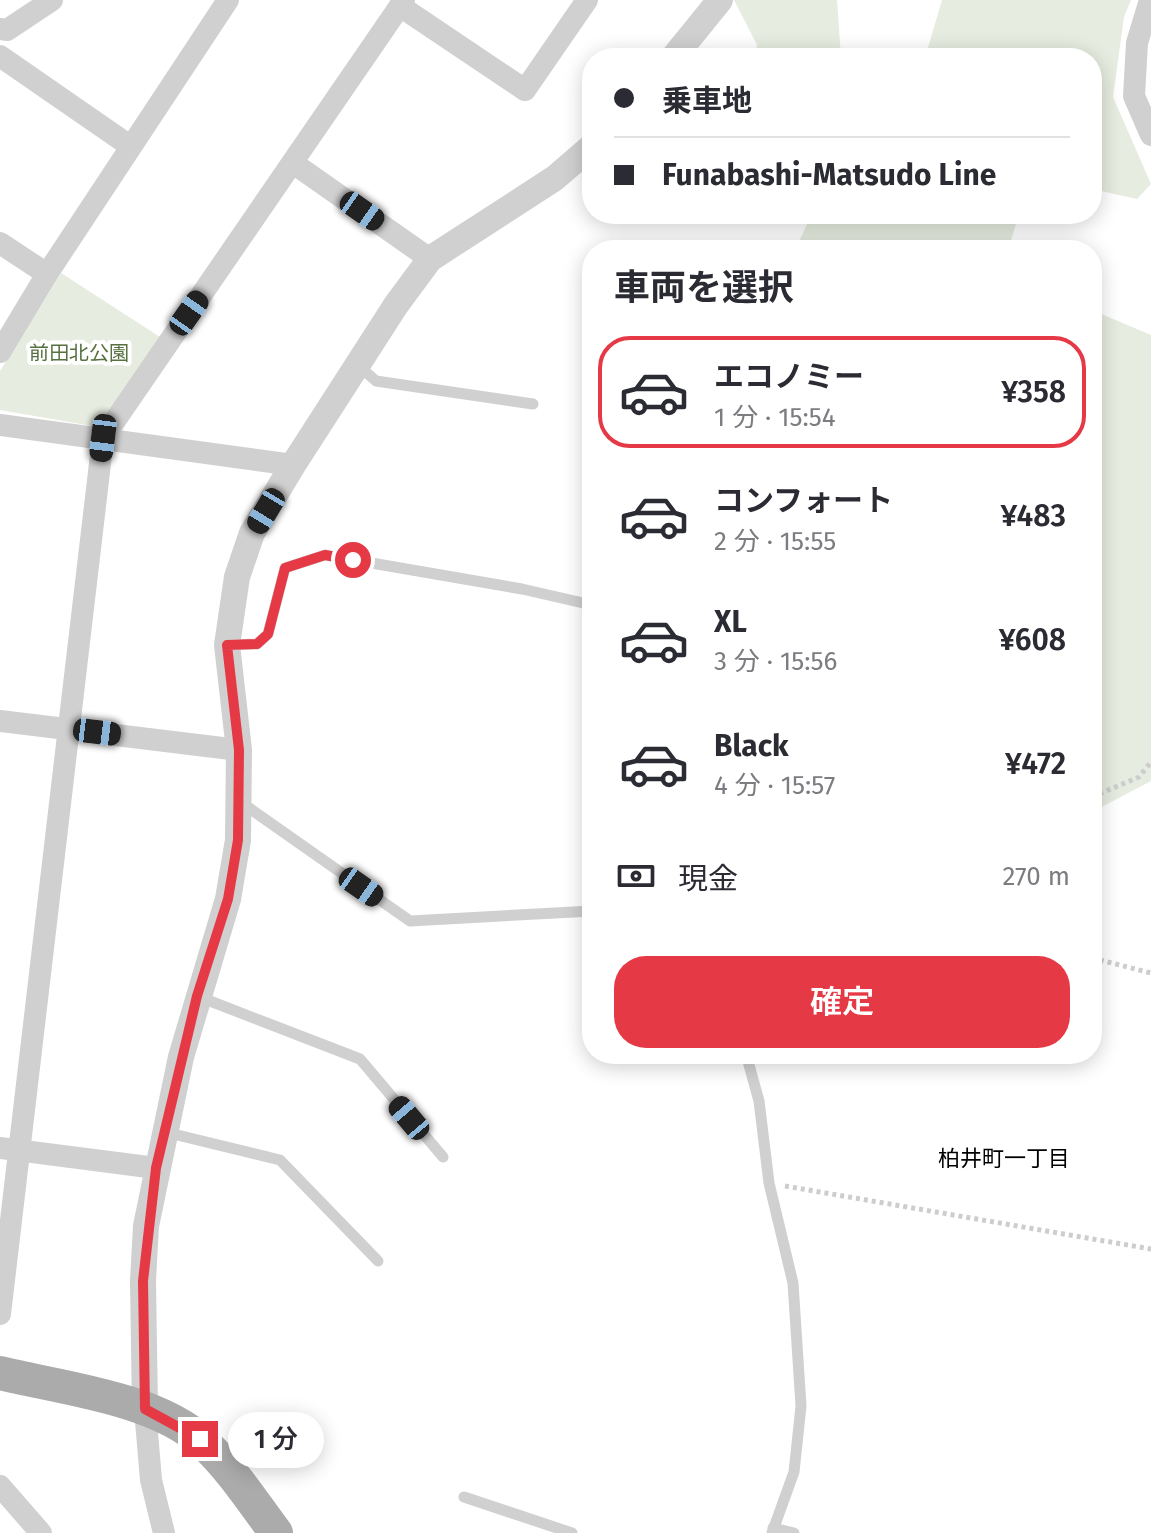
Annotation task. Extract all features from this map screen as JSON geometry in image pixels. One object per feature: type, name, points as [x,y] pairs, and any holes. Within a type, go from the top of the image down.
[{"type":"main road","points":[[0,1373],[145,1409],[200,1439],[226,1466],[276,1533]]},
{"type":"street","points":[[0,29],[7,30],[52,0]]},
{"type":"street","points":[[0,352],[47,274],[228,0]]},
{"type":"street","points":[[0,1314],[10,1149],[68,728],[103,438],[402,3],[525,90],[587,0]]},
{"type":"street","points":[[681,48],[720,0]]},
{"type":"street","points":[[1150,0],[1137,43],[1134,96],[1151,135]]},
{"type":"street","points":[[0,56],[130,146]]},
{"type":"street","points":[[164,1533],[151,1480],[145,1409],[143,1281],[156,1168],[164,1132],[197,996],[228,899],[240,802],[239,750],[227,645],[237,577],[252,533],[293,465],[430,259],[555,178],[582,155]]},
{"type":"street","points":[[293,163],[430,259]]},
{"type":"street","points":[[0,243],[47,274]]},
{"type":"street","points":[[0,425],[293,465]]},
{"type":"street","points":[[0,721],[239,750]]},
{"type":"street","points":[[10,1149],[156,1168]]},
{"type":"street","points":[[0,1486],[41,1533]]},
{"type":"lane","points":[[358,365],[376,381],[533,404]]},
{"type":"lane","points":[[227,645],[257,644],[268,634],[285,568],[325,555],[522,589],[582,603]]},
{"type":"lane","points":[[240,802],[410,921],[582,912]]},
{"type":"lane","points":[[197,996],[360,1059],[443,1157]]},
{"type":"lane","points":[[749,1064],[759,1101],[769,1183],[793,1283],[801,1406],[794,1472],[773,1531],[794,1533]]},
{"type":"lane","points":[[164,1132],[280,1160],[378,1261]]},
{"type":"lane","points":[[464,1497],[572,1533]]},
{"type":"path","points":[[1102,793],[1139,777],[1151,762]]},
{"type":"path","points":[[1102,961],[1151,973]]},
{"type":"path","points":[[769,1183],[1151,1249]]},
{"type":"green space","points":[[734,0],[837,0],[840,48],[757,48]]},
{"type":"green space","points":[[942,0],[1131,0],[1124,17],[1113,97],[1151,184],[1137,199],[1102,191],[1102,48],[928,48]]},
{"type":"green space","points":[[807,224],[1016,224],[1011,240],[800,240]]},
{"type":"green space","name":"前田北公園","points":[[61,273],[160,337],[98,427],[0,410],[0,371]]},
{"type":"green space","points":[[1102,314],[1151,335],[1151,781],[1102,807]]},
{"type":"district","name":"柏井町一丁目","points":[[1004,1158]]},
{"type":"route","points":[[200,1439],[145,1409],[143,1281],[146,1226],[156,1168],[197,996],[228,899],[238,840],[239,750],[227,645],[257,644],[268,634],[285,568],[325,555],[353,560]]}]
